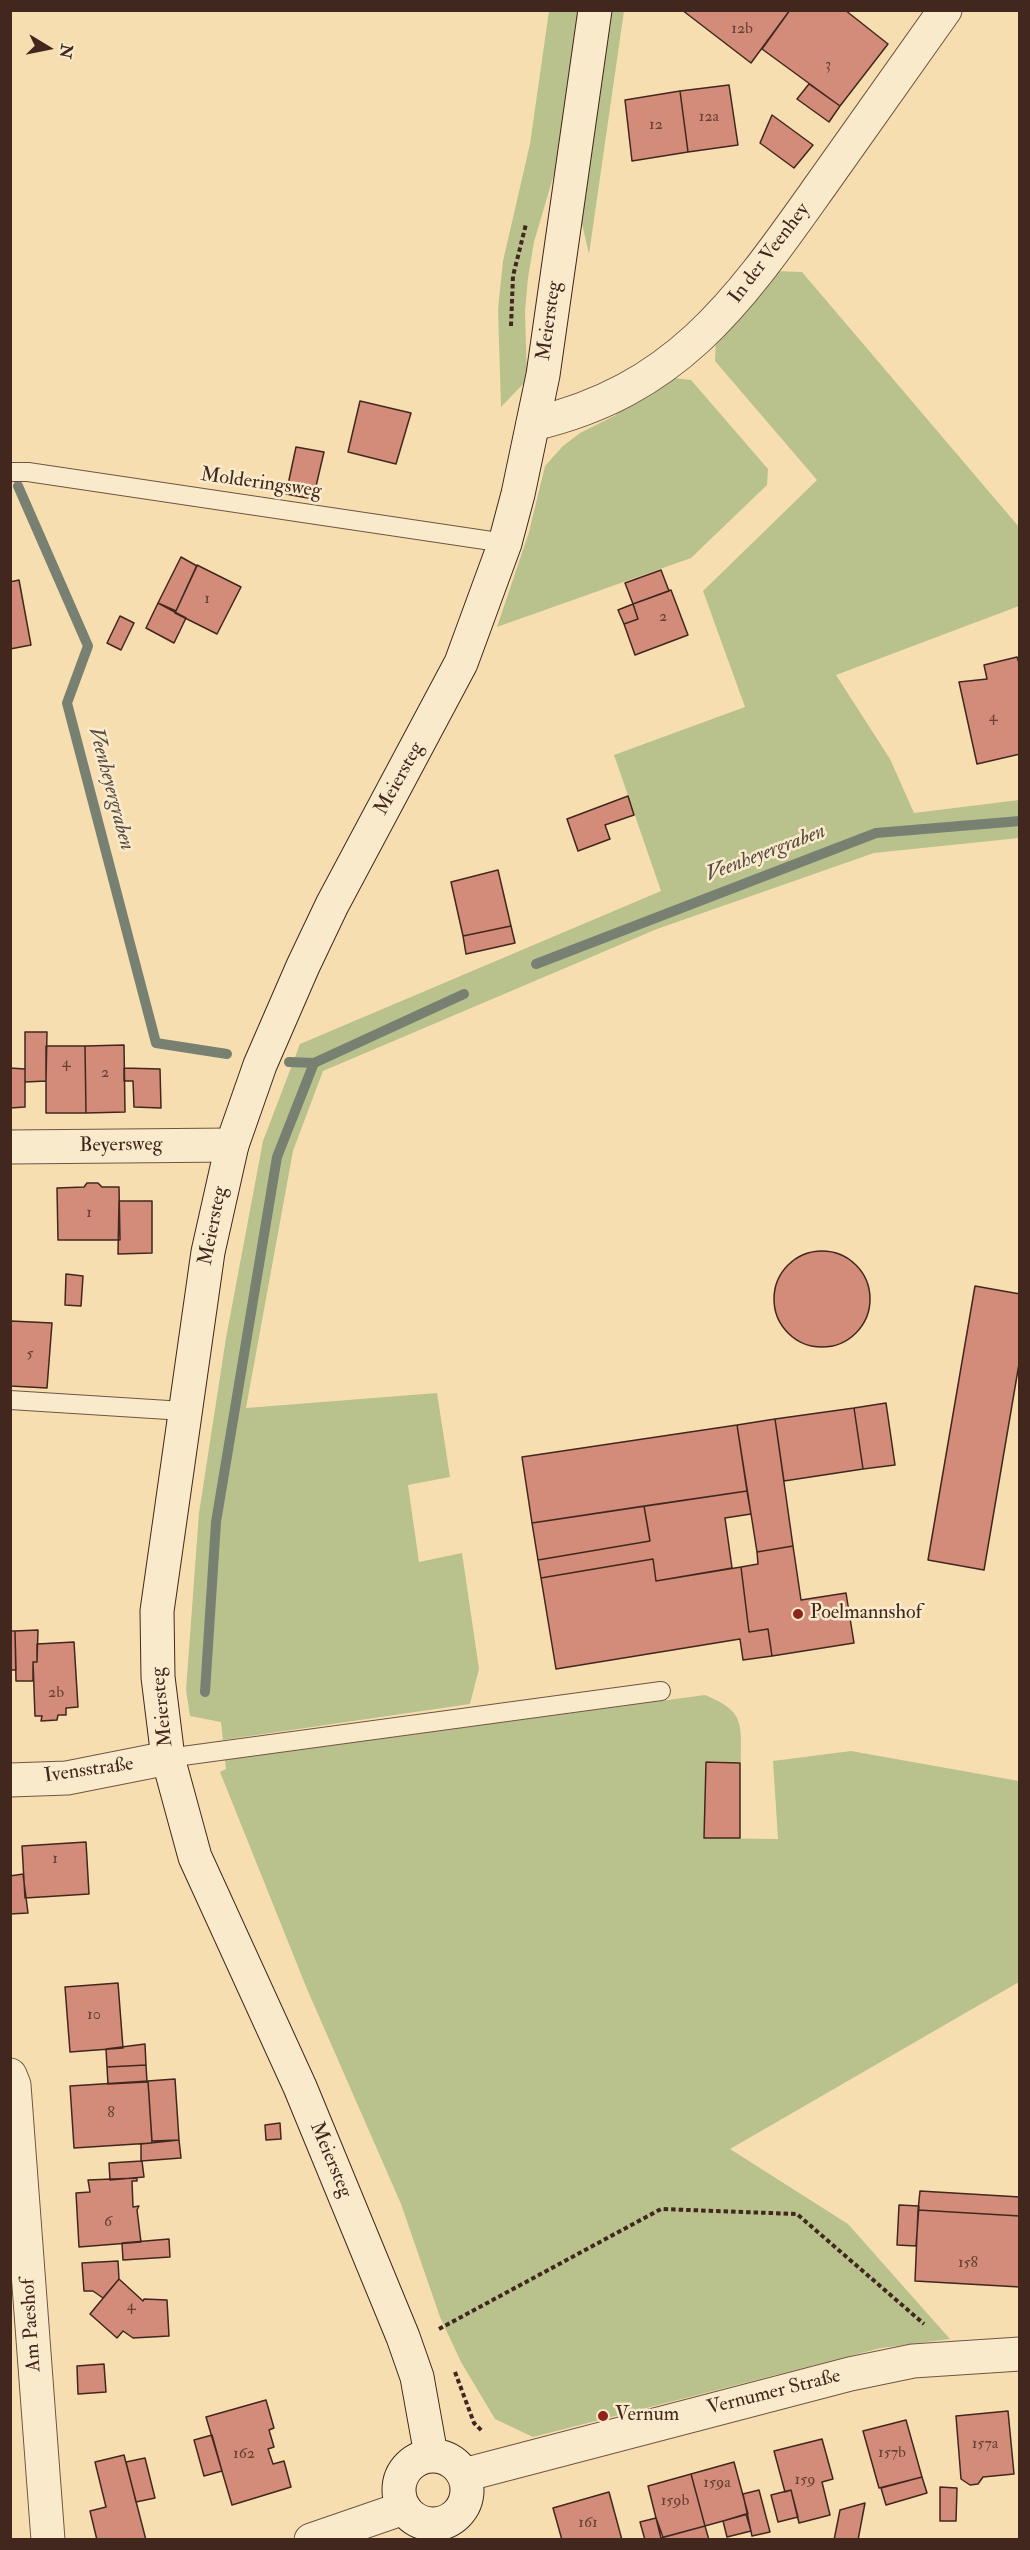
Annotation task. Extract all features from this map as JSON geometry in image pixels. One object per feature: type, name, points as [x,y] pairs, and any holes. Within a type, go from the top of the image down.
[{"type":"street","name":"Meiersteg","points":[[431,2455],[425,2411],[408,2350],[300,2087],[195,1857],[168,1758],[158,1677],[157,1611],[208,1252],[232,1145],[260,1065],[303,966],[332,905],[461,663],[505,543],[533,424],[595,10]]},
{"type":"street","name":"In der Veenhey","points":[[533,424],[599,405],[629,390],[684,351],[713,326],[740,296],[783,238],[945,10]]},
{"type":"street","name":"Beyersweg","points":[[10,1147],[232,1145]]},
{"type":"street","name":"Ivensstraße","points":[[10,1780],[68,1778],[168,1758]]},
{"type":"street","name":"Am Paeshof","points":[[10,2075],[14,2085],[48,2540]]},
{"type":"street","name":"Vernumer Straße","points":[[464,2475],[850,2374],[913,2361],[1020,2354]]},
{"type":"street","points":[[431,2455],[451,2461],[464,2475],[468,2487],[461,2510],[440,2532],[413,2518],[404,2508],[399,2494],[400,2480],[406,2468],[418,2459],[431,2455]]},
{"type":"street","points":[[311,2540],[404,2508]]},
{"type":"lane","name":"Molderingsweg","points":[[10,472],[28,472],[505,543]]},
{"type":"lane","points":[[10,1400],[184,1411]]},
{"type":"lane","points":[[168,1758],[661,1691]]},
{"type":"path","points":[[438,2330],[661,2209],[796,2214],[934,2332],[938,2359]]},
{"type":"green space","points":[[549,11],[579,11],[559,157],[534,242],[528,278],[525,311],[527,380],[501,407],[498,309],[503,261],[530,144]]},
{"type":"green space","points":[[610,11],[624,11],[589,254],[580,215]]},
{"type":"green space","points":[[774,271],[802,272],[1019,527],[1019,606],[836,675],[890,759],[914,813],[1019,800],[1019,838],[874,853],[657,929],[323,1071],[293,1151],[246,1408],[437,1393],[450,1477],[408,1485],[419,1562],[462,1553],[479,1669],[470,1704],[223,1740],[221,1722],[190,1716],[186,1690],[199,1513],[226,1338],[263,1141],[300,1044],[661,891],[614,755],[745,707],[703,591],[817,480],[715,361],[716,337]]},
{"type":"green space","points":[[665,377],[691,380],[768,469],[767,485],[691,558],[497,627],[529,532],[545,466],[563,446],[580,433],[614,416]]},
{"type":"green space","points":[[705,1695],[728,1707],[738,1720],[741,1762],[705,1761],[705,1838],[778,1839],[773,1761],[851,1751],[1019,1781],[1019,1982],[730,2149],[848,2224],[950,2339],[881,2348],[533,2437],[495,2419],[461,2362],[440,2317],[401,2204],[307,1989],[220,1772],[226,1769],[225,1760]]},
{"type":"building","points":[[682,10],[790,10],[751,63]]},
{"type":"building","points":[[790,10],[845,10],[888,44],[840,106],[762,49]]},
{"type":"building","points":[[809,84],[840,106],[829,122],[797,99]]},
{"type":"building","points":[[729,85],[738,145],[688,152],[680,91]]},
{"type":"building","points":[[680,91],[688,152],[632,161],[625,100]]},
{"type":"building","points":[[772,115],[813,145],[794,168],[760,143]]},
{"type":"building","points":[[360,401],[411,413],[396,464],[348,452]]},
{"type":"building","points":[[296,447],[324,452],[313,499],[286,494]]},
{"type":"building","points":[[181,557],[197,566],[176,611],[158,603]]},
{"type":"building","points":[[197,565],[241,587],[217,634],[175,613]]},
{"type":"building","points":[[661,570],[669,591],[633,604],[625,583]]},
{"type":"building","points":[[19,580],[31,645],[10,649],[10,582]]},
{"type":"building","points":[[671,590],[688,635],[635,655],[624,624],[638,619],[633,604]]},
{"type":"building","points":[[158,603],[186,618],[174,643],[146,628]]},
{"type":"building","points":[[633,604],[638,619],[624,624],[618,610]]},
{"type":"building","points":[[120,616],[134,623],[121,650],[107,643]]},
{"type":"building","points":[[1017,657],[1020,666],[1020,754],[977,764],[959,682],[987,679],[984,665]]},
{"type":"building","points":[[628,796],[634,815],[605,825],[610,839],[578,851],[567,819]]},
{"type":"building","points":[[498,870],[511,926],[463,936],[451,882]]},
{"type":"building","points":[[511,926],[515,943],[466,954],[463,936]]},
{"type":"building","points":[[25,1032],[47,1032],[46,1081],[25,1082]]},
{"type":"building","points":[[124,1045],[125,1112],[86,1113],[85,1046]]},
{"type":"building","points":[[46,1046],[85,1046],[86,1113],[46,1113]]},
{"type":"building","points":[[10,1068],[25,1069],[25,1107],[10,1108]]},
{"type":"building","points":[[124,1068],[160,1069],[161,1108],[134,1107],[133,1081],[124,1081]]},
{"type":"building","points":[[87,1183],[98,1183],[102,1187],[119,1187],[120,1240],[58,1240],[57,1188],[84,1187]]},
{"type":"building","points":[[119,1201],[152,1201],[152,1253],[118,1254]]},
{"type":"building","points":[[822,1251],[840,1255],[856,1265],[866,1281],[870,1299],[866,1317],[856,1333],[840,1343],[822,1347],[804,1343],[788,1333],[778,1317],[774,1299],[778,1281],[788,1265],[804,1255]]},
{"type":"building","points":[[66,1274],[83,1276],[81,1306],[65,1305]]},
{"type":"building","points":[[975,1286],[1020,1294],[1020,1358],[984,1570],[928,1560]]},
{"type":"building","points":[[11,1321],[52,1323],[47,1388],[10,1386]]},
{"type":"building","points":[[886,1403],[895,1465],[863,1469],[854,1408]]},
{"type":"building","points":[[854,1408],[863,1469],[784,1481],[775,1419]]},
{"type":"building","points":[[775,1419],[793,1546],[757,1552],[737,1425]]},
{"type":"building","points":[[737,1425],[747,1491],[532,1523],[522,1457]]},
{"type":"building","points":[[747,1491],[751,1514],[725,1518],[732,1568],[656,1581],[653,1559],[541,1578],[538,1560],[650,1541],[644,1506]]},
{"type":"building","points":[[644,1506],[650,1541],[538,1560],[532,1523]]},
{"type":"building","name":"Poelmannshof","points":[[793,1546],[801,1600],[846,1593],[854,1643],[772,1656],[768,1629],[749,1632],[741,1567],[758,1564],[757,1552]]},
{"type":"building","points":[[653,1559],[656,1581],[741,1567],[749,1632],[768,1629],[772,1656],[743,1660],[740,1639],[556,1669],[541,1578]]},
{"type":"building","points":[[38,1630],[37,1662],[33,1662],[33,1681],[16,1681],[15,1631]]},
{"type":"building","points":[[10,1631],[15,1631],[16,1670],[10,1670]]},
{"type":"building","points":[[74,1642],[78,1707],[66,1708],[66,1715],[58,1715],[57,1720],[41,1721],[42,1716],[35,1716],[33,1662],[37,1662],[37,1644]]},
{"type":"building","points":[[706,1762],[740,1763],[740,1838],[704,1838]]},
{"type":"building","points":[[86,1842],[89,1894],[25,1898],[22,1846]]},
{"type":"building","points":[[23,1874],[28,1913],[10,1914],[10,1876]]},
{"type":"building","points":[[118,1983],[123,2048],[70,2052],[65,1987]]},
{"type":"building","points":[[145,2044],[146,2065],[107,2067],[106,2049]]},
{"type":"building","points":[[146,2065],[147,2082],[108,2084],[107,2067]]},
{"type":"building","points":[[175,2079],[179,2140],[152,2141],[148,2081]]},
{"type":"building","points":[[148,2081],[152,2143],[74,2148],[70,2086]]},
{"type":"building","points":[[280,2123],[281,2139],[266,2140],[265,2125]]},
{"type":"building","points":[[179,2140],[181,2158],[141,2161],[141,2144]]},
{"type":"building","points":[[142,2161],[144,2177],[110,2180],[109,2163]]},
{"type":"building","points":[[137,2178],[137,2181],[132,2181],[133,2207],[139,2206],[137,2210],[141,2242],[79,2247],[76,2193],[90,2192],[88,2180]]},
{"type":"building","points":[[920,2191],[1020,2197],[1020,2216],[918,2210]]},
{"type":"building","points":[[899,2205],[919,2206],[916,2246],[897,2245]]},
{"type":"building","points":[[918,2210],[1020,2216],[1020,2287],[915,2281]]},
{"type":"building","points":[[169,2239],[170,2257],[123,2260],[122,2243]]},
{"type":"building","points":[[118,2261],[119,2279],[103,2298],[93,2291],[84,2291],[82,2263]]},
{"type":"building","points":[[119,2279],[143,2301],[144,2299],[167,2300],[169,2336],[133,2338],[123,2331],[117,2338],[90,2314]]},
{"type":"building","points":[[104,2364],[106,2392],[78,2394],[77,2366]]},
{"type":"building","points":[[266,2400],[274,2428],[269,2430],[274,2447],[268,2449],[273,2464],[284,2461],[291,2487],[232,2505],[206,2417]]},
{"type":"building","points":[[1008,2411],[1014,2474],[983,2477],[978,2484],[970,2485],[961,2479],[956,2416]]},
{"type":"building","points":[[906,2420],[922,2477],[879,2488],[863,2431]]},
{"type":"building","points":[[212,2435],[222,2471],[204,2476],[194,2440]]},
{"type":"building","points":[[822,2439],[833,2479],[822,2482],[830,2515],[799,2523],[791,2490],[785,2492],[774,2451]]},
{"type":"building","points":[[124,2455],[146,2540],[97,2540],[90,2511],[106,2507],[95,2462]]},
{"type":"building","points":[[145,2458],[155,2498],[136,2502],[126,2462]]},
{"type":"building","points":[[734,2462],[748,2514],[705,2526],[691,2474]]},
{"type":"building","points":[[691,2474],[705,2526],[661,2538],[648,2486]]},
{"type":"building","points":[[922,2477],[927,2493],[886,2505],[881,2488]]},
{"type":"building","points":[[940,2487],[957,2488],[956,2521],[940,2521]]},
{"type":"building","points":[[759,2490],[770,2532],[752,2536],[743,2494]]},
{"type":"building","points":[[791,2490],[798,2517],[778,2522],[771,2495]]},
{"type":"building","points":[[609,2492],[622,2540],[562,2540],[553,2508]]},
{"type":"building","points":[[865,2503],[858,2540],[834,2540],[840,2510]]},
{"type":"building","points":[[746,2514],[751,2531],[727,2537],[723,2521]]},
{"type":"building","points":[[656,2518],[664,2540],[645,2540],[640,2522]]},
{"type":"building","points":[[705,2526],[709,2540],[664,2540],[664,2537]]},
{"type":"waterway","name":"Veenheyergraben","points":[[18,486],[88,646],[67,703],[156,1043],[227,1054]]},
{"type":"waterway","name":"Veenheyergraben","points":[[536,964],[876,833],[1020,821]]},
{"type":"waterway","name":"Veenheyergraben","points":[[289,1062],[314,1063],[464,994]]},
{"type":"waterway","points":[[205,1692],[216,1522],[277,1157],[314,1063]]},
{"type":"place","name":"Poelmannshof","points":[[798,1614]]},
{"type":"place","name":"Vernum","points":[[603,2416]]}]
